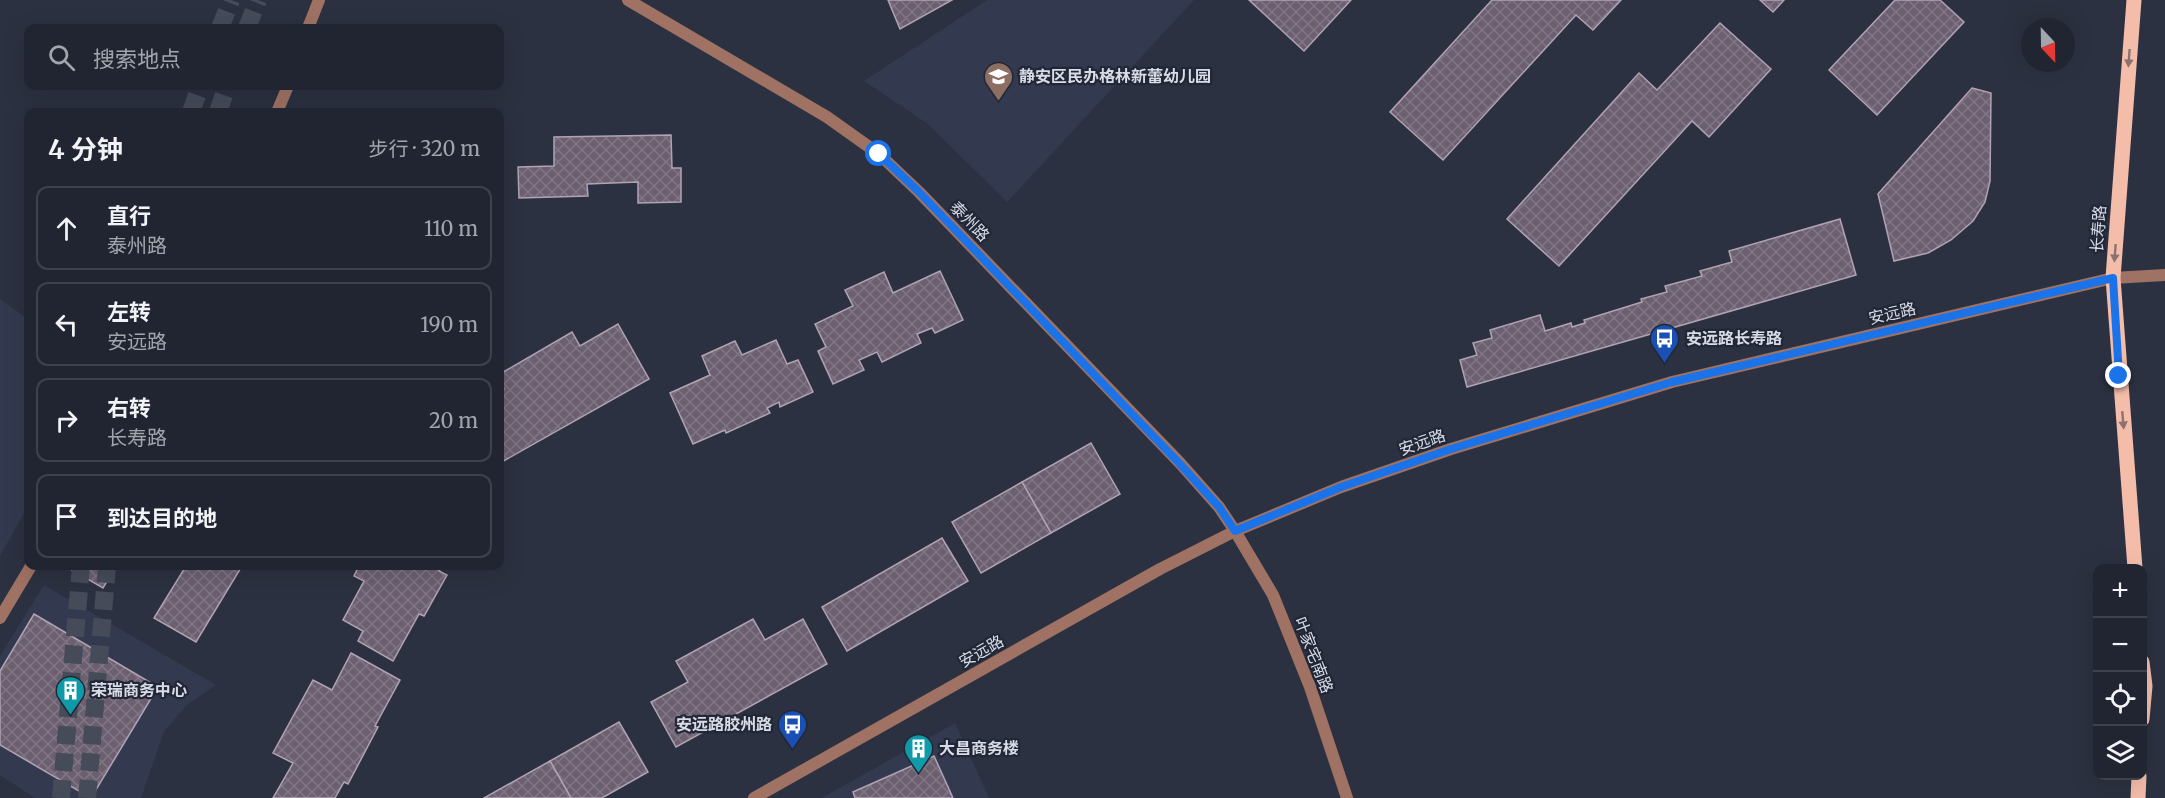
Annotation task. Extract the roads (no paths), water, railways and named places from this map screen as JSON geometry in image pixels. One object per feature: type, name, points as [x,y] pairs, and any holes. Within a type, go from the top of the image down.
[{"type":"main road","name":"长寿路","points":[[2134,0],[2113,278],[2135,564]]},
{"type":"main road","points":[[2138,798],[2139,780]]},
{"type":"street","points":[[310,24],[319,0]]},
{"type":"street","name":"泰州路","points":[[628,0],[827,117],[879,154],[919,192],[1180,464],[1219,507],[1235,531]]},
{"type":"street","points":[[279,108],[286,90]]},
{"type":"street","name":"安远路","points":[[754,798],[1160,569],[1235,531],[1341,487],[1451,449],[1672,382],[2113,278],[2163,274]]},
{"type":"street","name":"叶家宅南路","points":[[1235,531],[1273,596],[1310,687],[1347,798]]},
{"type":"street","points":[[0,618],[29,570]]},
{"type":"tunnel","points":[[222,24],[231,0]]},
{"type":"tunnel","points":[[249,24],[258,0]]},
{"type":"tunnel","points":[[192,108],[199,90]]},
{"type":"tunnel","points":[[219,108],[226,90]]},
{"type":"tunnel","points":[[61,798],[81,570]]},
{"type":"tunnel","points":[[87,798],[107,570]]},
{"type":"place","name":"静安区民办格林新蕾幼儿园","points":[[998,102]]},
{"type":"place","name":"安远路长寿路","points":[[1665,364]]},
{"type":"place","name":"荣瑞商务中心","points":[[70,716]]},
{"type":"place","name":"安远路胶州路","points":[[793,750]]},
{"type":"place","name":"大昌商务楼","points":[[918,774]]}]
